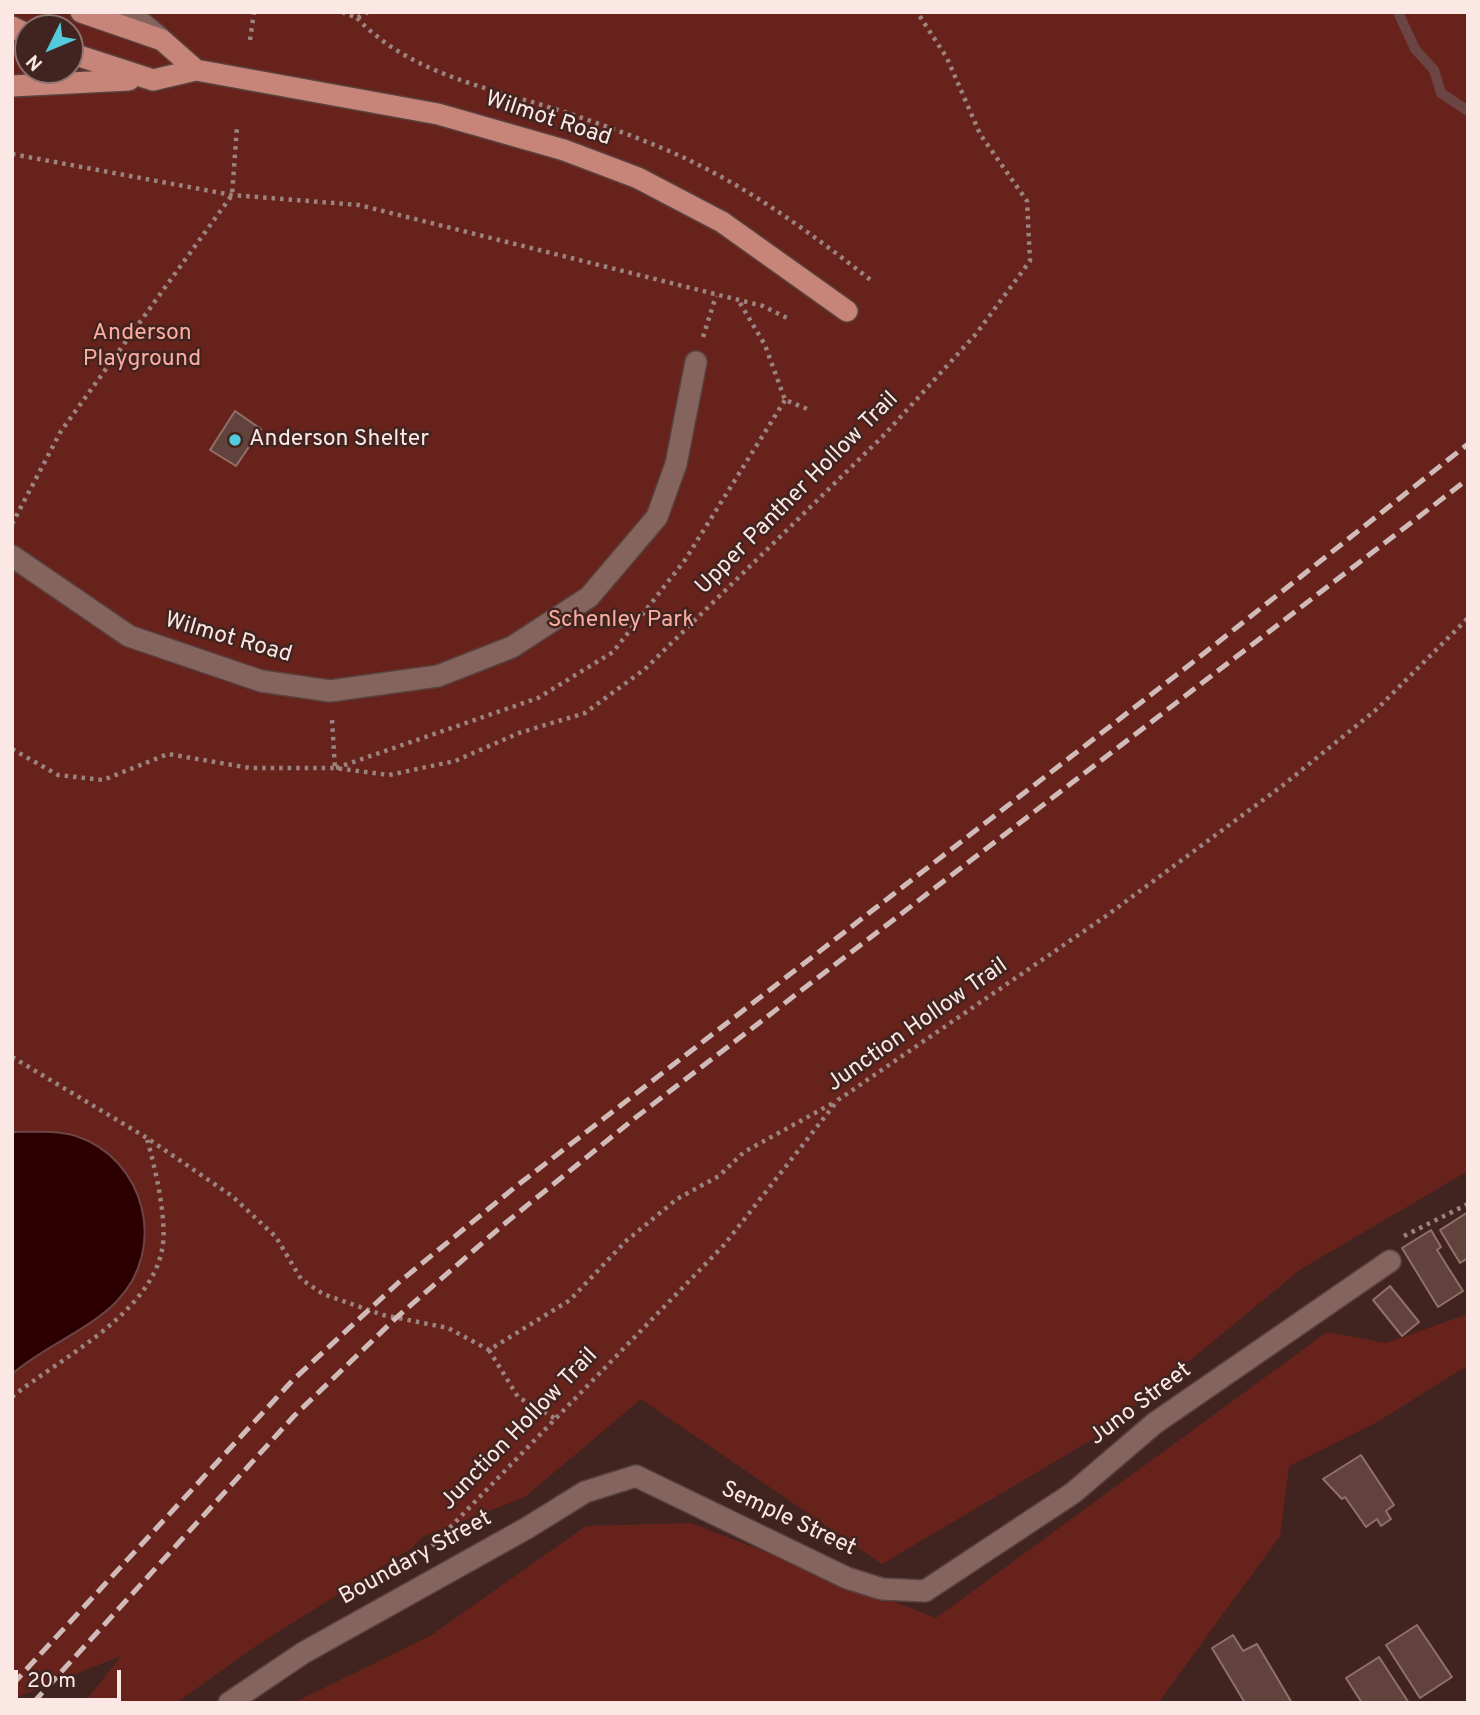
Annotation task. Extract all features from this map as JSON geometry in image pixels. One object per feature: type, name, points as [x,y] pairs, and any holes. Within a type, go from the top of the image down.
[{"type":"main road","name":"Wilmot Road","points":[[81,12],[162,40],[196,69]]},
{"type":"main road","points":[[84,58],[153,80]]},
{"type":"main road","name":"Wilmot Road","points":[[12,86],[153,80],[196,69],[438,114],[564,150],[638,178],[722,222],[847,311]]},
{"type":"street","points":[[129,12],[162,40]]},
{"type":"street","name":"Wilmot Road","points":[[12,556],[129,636],[261,681],[330,691],[438,676],[512,647],[589,597],[657,517],[677,464],[696,362]]},
{"type":"street","name":"Juno Street","points":[[925,1591],[1073,1493],[1155,1423],[1390,1261]]},
{"type":"street","name":"Semple Street","points":[[635,1476],[847,1578],[882,1589],[925,1591]]},
{"type":"street","name":"Boundary Street","points":[[229,1703],[303,1653],[527,1528],[585,1492],[635,1476]]},
{"type":"path","points":[[250,40],[254,12]]},
{"type":"path","points":[[342,12],[357,18],[376,38],[448,78]]},
{"type":"path","points":[[357,18],[368,12]]},
{"type":"path","name":"Upper Panther Hollow Trail","points":[[12,749],[58,775],[103,780],[169,754],[250,768],[335,768],[389,775],[455,761],[519,733],[585,713],[645,669],[696,622],[811,503],[885,434],[976,334],[1030,261],[1027,201],[980,134],[947,58],[917,12]]},
{"type":"path","points":[[12,524],[61,431],[232,195],[237,127]]},
{"type":"path","points":[[12,154],[232,195],[359,205],[763,306],[789,319]]},
{"type":"path","points":[[696,362],[716,296]]},
{"type":"path","points":[[740,302],[765,345],[785,400],[810,410]]},
{"type":"path","name":"Junction Hollow Trail","points":[[429,1549],[724,1245],[838,1100],[1106,916],[1282,786],[1377,709],[1468,618]]},
{"type":"path","points":[[330,691],[335,768]]},
{"type":"path","points":[[12,1056],[147,1138],[232,1196],[276,1237],[301,1279],[323,1294],[383,1315],[448,1328],[489,1350],[518,1397],[556,1419]]},
{"type":"path","points":[[489,1350],[570,1300],[626,1241],[677,1199],[719,1176],[744,1152],[838,1100]]},
{"type":"path","points":[[12,1397],[96,1336],[143,1292],[162,1250],[159,1184],[147,1138]]},
{"type":"path","points":[[1390,1261],[1401,1238],[1468,1204]]},
{"type":"green space","name":"Schenley Park","points":[[12,12],[1468,12],[1468,1171],[1301,1269],[1098,1436],[882,1564],[641,1399],[525,1497],[422,1537],[412,1548],[259,1644],[176,1703],[84,1703],[121,1656],[12,1699]]},
{"type":"green space","points":[[1468,1314],[1468,1365],[1379,1421],[1289,1466],[1280,1536],[1158,1703],[293,1703],[430,1636],[586,1526],[691,1523],[936,1618],[1327,1332],[1386,1343]]},
{"type":"shaded area","points":[[12,1132],[69,1134],[100,1148],[119,1164],[133,1184],[142,1207],[145,1232],[142,1256],[133,1280],[117,1301],[93,1321],[12,1374]]},
{"type":"building","name":"Anderson Shelter","points":[[235,411],[261,429],[236,466],[210,450]]},
{"type":"building","points":[[1468,1212],[1468,1258],[1460,1263],[1440,1230]]},
{"type":"building","points":[[1431,1230],[1441,1247],[1437,1250],[1463,1291],[1438,1307],[1402,1248]]},
{"type":"building","points":[[1390,1286],[1419,1322],[1402,1336],[1373,1300]]},
{"type":"building","points":[[1361,1455],[1394,1505],[1386,1511],[1391,1519],[1381,1526],[1377,1519],[1366,1527],[1345,1497],[1342,1499],[1323,1479]]},
{"type":"building","points":[[1417,1625],[1452,1677],[1420,1698],[1386,1645]]},
{"type":"building","points":[[1233,1635],[1243,1651],[1257,1644],[1292,1703],[1245,1703],[1212,1648]]},
{"type":"building","points":[[1379,1657],[1409,1703],[1362,1703],[1346,1678]]},
{"type":"waterway","points":[[1398,12],[1415,49],[1434,70],[1441,93],[1468,111]]},
{"type":"railway","points":[[12,1685],[292,1381],[398,1283],[514,1188],[1188,666],[1468,444]]},
{"type":"railway","points":[[33,1703],[294,1416],[396,1318],[503,1225],[635,1118],[1468,479]]},
{"type":"place","name":"Anderson Shelter","points":[[235,440]]},
{"type":"park label","name":"Anderson Playground","points":[[142,347]]}]
